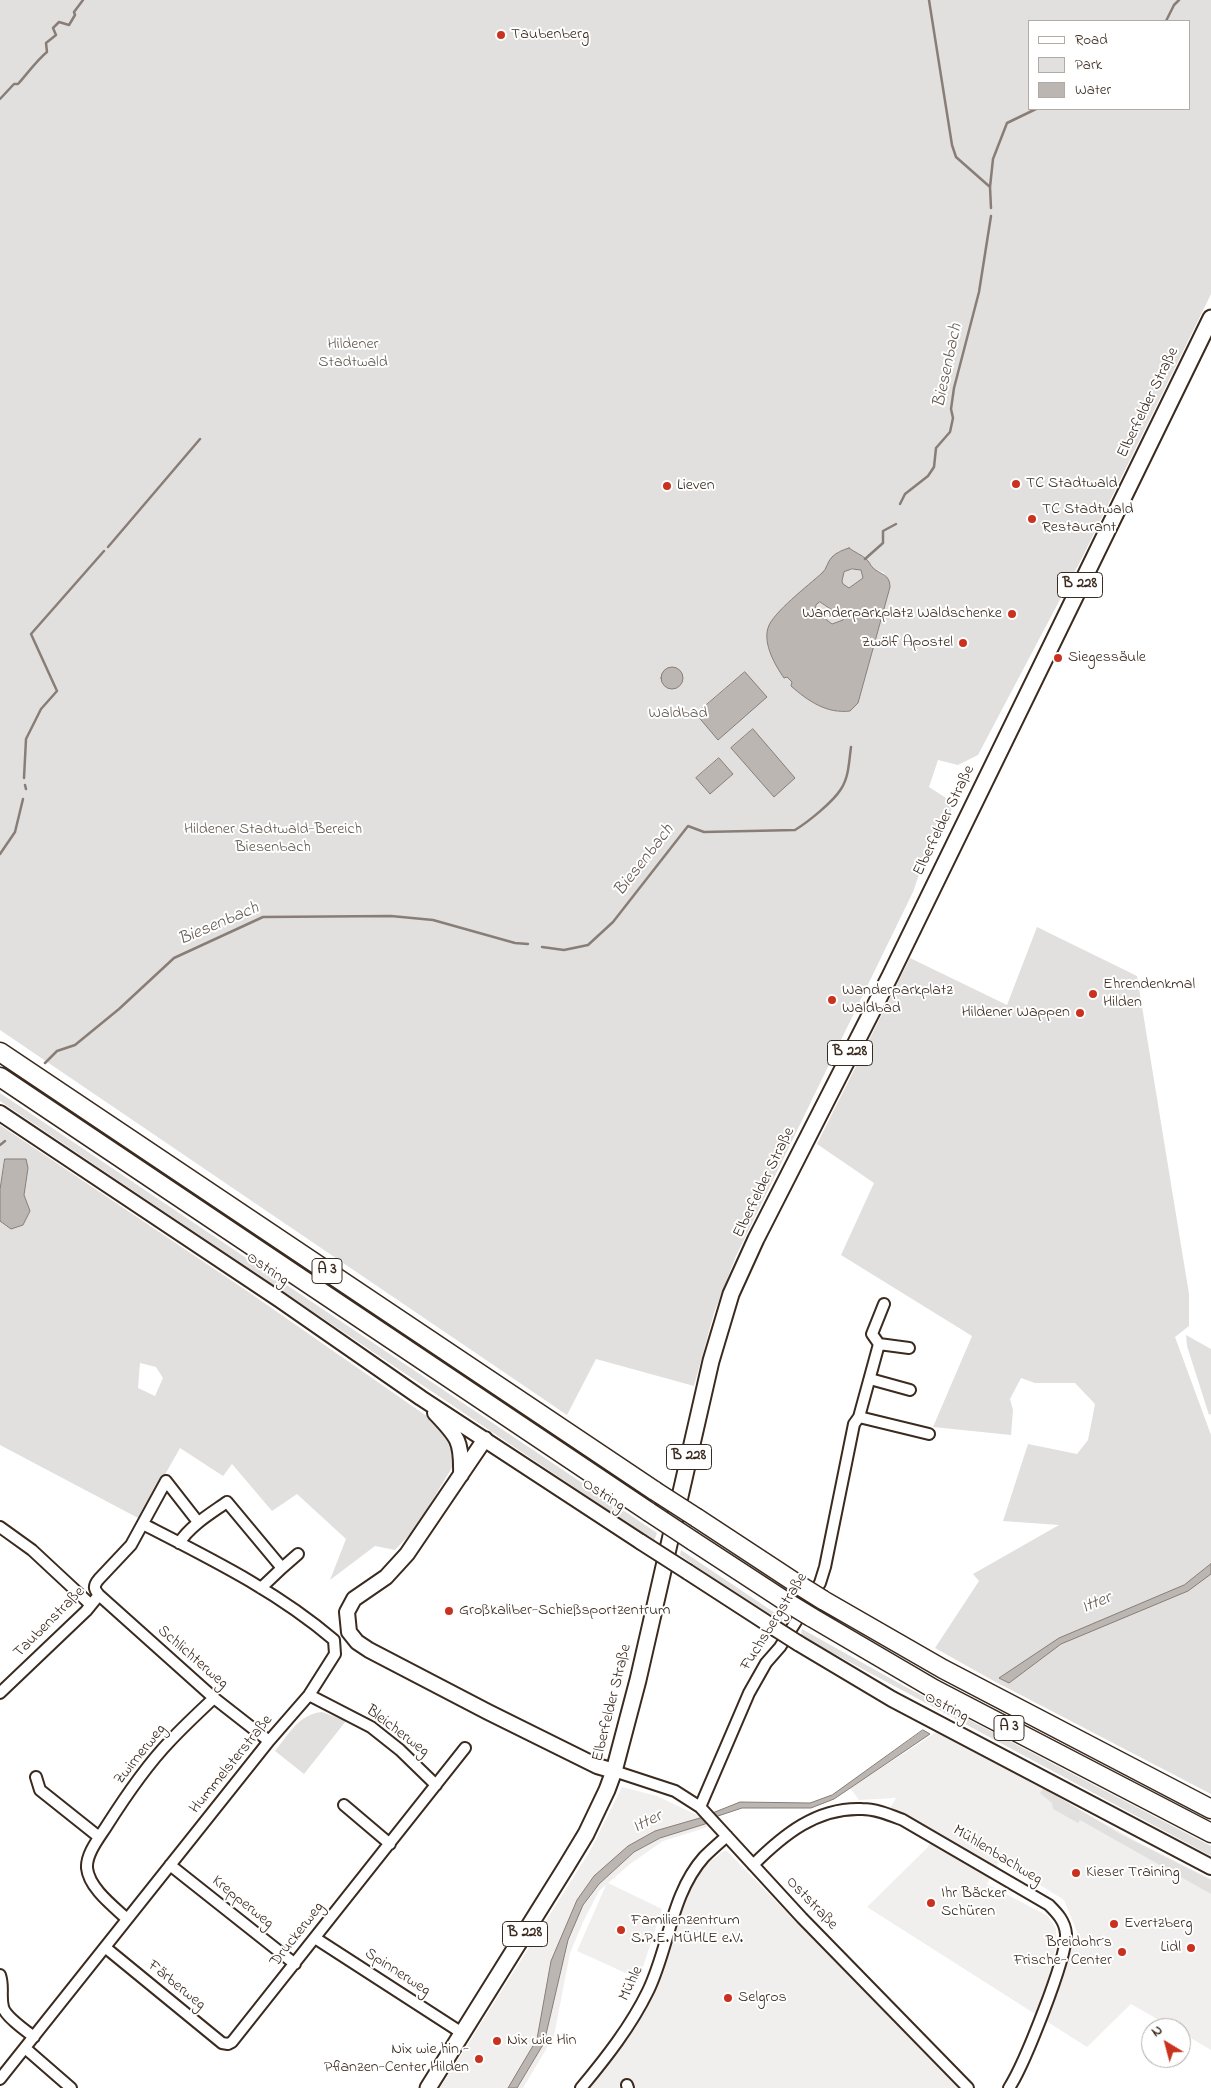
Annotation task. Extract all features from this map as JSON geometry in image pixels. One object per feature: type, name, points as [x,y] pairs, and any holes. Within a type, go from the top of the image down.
[{"type":"highway","name":"A 3","points":[[0,1052],[654,1491],[799,1585],[943,1669],[1211,1809]]},
{"type":"highway","name":"A 3","points":[[0,1077],[788,1603],[934,1689],[1211,1833]]},
{"type":"main road","name":"Elberfelder Straße","points":[[428,2088],[576,1850],[607,1790],[614,1771],[638,1680],[711,1361],[730,1294],[760,1231],[890,976],[1211,318]]},
{"type":"main road","name":"Ostring","points":[[0,1113],[280,1300],[421,1398],[798,1643],[892,1699],[1211,1867]]},
{"type":"main road","points":[[421,1398],[450,1428],[456,1438],[462,1451],[461,1475]]},
{"type":"main road","points":[[485,1439],[408,1554],[386,1577],[354,1599],[347,1612],[349,1632],[357,1642],[369,1650],[430,1682],[589,1762],[614,1771]]},
{"type":"street","name":"Fuchsbergstraße","points":[[703,1810],[749,1693],[766,1663],[780,1647],[820,1583],[826,1567],[854,1424],[859,1417],[879,1344],[872,1334],[884,1304]]},
{"type":"street","points":[[879,1344],[909,1348]]},
{"type":"street","points":[[870,1379],[910,1390]]},
{"type":"street","points":[[859,1417],[929,1434]]},
{"type":"street","points":[[143,1524],[166,1481],[198,1522]]},
{"type":"street","points":[[179,1543],[185,1534],[198,1522],[227,1502],[282,1568]]},
{"type":"street","name":"Hummelsterstraße","points":[[0,2079],[269,1741],[309,1695],[335,1654],[334,1640],[262,1588],[143,1524]]},
{"type":"street","name":"Taubenstraße","points":[[0,1693],[86,1611],[99,1595],[95,1589],[95,1584],[126,1551],[143,1524]]},
{"type":"street","points":[[0,1527],[32,1550],[90,1604]]},
{"type":"street","points":[[262,1588],[298,1554]]},
{"type":"street","name":"Schlichterweg","points":[[99,1595],[214,1698],[269,1741]]},
{"type":"street","name":"Bleicherweg","points":[[309,1695],[371,1727],[400,1750],[436,1785]]},
{"type":"street","name":"Zwirnerweg","points":[[127,1919],[103,1896],[90,1878],[87,1867],[91,1853],[99,1837],[152,1762],[170,1741],[214,1698]]},
{"type":"street","name":"Druckerweg","points":[[228,2044],[232,2042],[316,1938],[465,1748]]},
{"type":"street","name":"Oststraße","points":[[614,1771],[674,1791],[703,1810],[754,1866],[968,2088]]},
{"type":"street","points":[[36,1777],[40,1790],[99,1837]]},
{"type":"street","points":[[344,1805],[390,1844]]},
{"type":"street","name":"Mühlenbachweg","points":[[754,1866],[783,1837],[801,1824],[841,1810],[863,1808],[882,1812],[903,1820],[1049,1905],[1062,1922],[1065,1941],[1038,2023],[1009,2088]]},
{"type":"street","name":"Mühle","points":[[581,2088],[626,2029],[649,1990],[674,1912],[688,1880],[704,1858],[727,1836]]},
{"type":"street","name":"Krepperweg","points":[[170,1865],[295,1964]]},
{"type":"street","name":"Spinnerweg","points":[[316,1938],[462,2033]]},
{"type":"street","name":"Färberweg","points":[[106,1948],[222,2043],[228,2044]]},
{"type":"street","points":[[0,1975],[3,1986],[3,2008],[6,2014],[34,2037]]},
{"type":"street","points":[[25,2048],[71,2088]]},
{"type":"shaded area","points":[[938,1731],[1138,1842],[1211,1879],[1211,2050],[1191,2038],[1191,2018],[1156,2018],[1131,2004],[1087,2047],[867,1907],[927,1848],[937,1832],[889,1810],[896,1798],[859,1800],[850,1788]],"holes":[[[1000,1860],[1064,1900],[1077,1932],[1063,1963],[1052,1961],[1056,1948],[1056,1929],[1048,1916],[987,1884]]]},
{"type":"shaded area","points":[[622,1787],[657,1796],[699,1816],[708,1827],[663,1841],[630,1864],[608,1883],[662,1909],[639,1979],[577,1951],[606,1885],[599,1891],[570,1953],[554,2036],[523,2088],[440,2088],[590,1851]]},
{"type":"shaded area","points":[[724,1851],[727,1851],[958,2088],[588,2088],[635,2028],[650,1999],[683,1904],[703,1867]]},
{"type":"green space","name":"Hildener Stadtwald","points":[[0,0],[1211,0],[1211,294],[1083,556],[978,755],[958,765],[938,760],[929,787],[946,798],[952,807],[946,827],[925,857],[913,892],[736,1256],[714,1313],[694,1386],[596,1359],[567,1415],[0,1030]],"holes":[[[839,551],[853,551],[874,569],[884,573],[890,587],[858,703],[850,711],[838,712],[791,686],[792,682],[777,664],[769,650],[767,637],[776,615],[825,571]]]},
{"type":"green space","points":[[848,570],[861,570],[863,578],[849,588],[843,584],[842,580],[844,572]]},
{"type":"green space","points":[[819,602],[835,612],[841,612],[844,616],[843,620],[832,624],[815,611],[816,604]]},
{"type":"green space","points":[[1037,927],[1137,976],[1189,1294],[1189,1326],[1175,1337],[1211,1435],[1211,1794],[992,1680],[935,1648],[979,1581],[973,1574],[1059,1525],[1003,1521],[1028,1444],[1077,1454],[1088,1440],[1095,1404],[1075,1383],[1035,1383],[1021,1378],[1010,1399],[1013,1410],[1011,1435],[933,1427],[972,1336],[841,1255],[874,1183],[817,1144],[910,958],[1007,1005]]},
{"type":"green space","points":[[0,1093],[657,1533],[654,1541],[0,1101]]},
{"type":"green space","points":[[0,1125],[250,1293],[441,1426],[452,1445],[453,1466],[415,1529],[395,1550],[375,1546],[330,1580],[346,1539],[297,1494],[272,1511],[232,1464],[223,1476],[180,1448],[140,1519],[0,1445],[0,1221],[11,1229],[23,1225],[30,1211],[24,1195],[28,1168],[5,1159],[0,1190]],"holes":[[[140,1363],[156,1367],[163,1378],[155,1396],[138,1388]]]},
{"type":"green space","points":[[1186,1335],[1211,1349],[1211,1414],[1209,1415],[1187,1346]]},
{"type":"green space","points":[[681,1550],[787,1621],[783,1628],[680,1555]]},
{"type":"green space","points":[[802,1629],[904,1686],[1211,1846],[1211,1856],[801,1636]]},
{"type":"green space","points":[[322,1712],[346,1721],[304,1774],[275,1751],[300,1721]]},
{"type":"green space","points":[[1043,1788],[1122,1835],[1211,1880],[1211,1894],[1080,1820],[1078,1823],[1053,1809],[1052,1803],[1040,1793]]},
{"type":"water","points":[[849,548],[887,577],[890,587],[858,703],[850,711],[842,711],[818,705],[804,697],[791,686],[792,682],[787,677],[784,678],[774,661],[768,647],[767,634],[768,628],[776,615],[824,571],[832,557],[838,552]],"holes":[[[852,569],[861,570],[863,578],[849,588],[842,581],[844,572]],[[820,602],[835,612],[841,612],[844,616],[843,620],[832,624],[815,611],[816,605]]]},
{"type":"water","points":[[672,667],[680,670],[683,678],[680,686],[672,689],[664,686],[661,678],[664,670]]},
{"type":"water","points":[[745,672],[767,697],[718,740],[696,714]]},
{"type":"water","points":[[753,729],[795,778],[774,797],[731,748]]},
{"type":"water","points":[[719,758],[733,774],[710,794],[696,778]]},
{"type":"water","points":[[5,1159],[26,1159],[28,1168],[24,1195],[30,1211],[23,1225],[11,1229],[0,1221],[0,1190]]},
{"type":"water","points":[[1211,1564],[1211,1574],[1188,1591],[1061,1644],[1009,1683],[999,1678],[1059,1638],[1184,1585]]},
{"type":"water","points":[[923,1730],[930,1734],[834,1799],[811,1808],[742,1808],[718,1816],[705,1824],[660,1838],[634,1852],[599,1884],[583,1905],[568,1940],[544,2043],[517,2088],[508,2088],[537,2039],[551,1961],[577,1900],[594,1876],[628,1846],[655,1831],[700,1818],[740,1802],[810,1803],[832,1795]]},
{"type":"waterway","points":[[0,99],[14,84],[18,84],[47,52],[46,43],[56,35],[53,28],[59,22],[69,25],[75,15],[74,12],[83,0]]},
{"type":"waterway","points":[[929,0],[952,145],[956,157],[990,187]]},
{"type":"waterway","name":"Biesenbach","points":[[1166,20],[1174,5],[1179,0]]},
{"type":"waterway","name":"Biesenbach","points":[[991,208],[990,187],[993,159],[1007,123],[1034,110]]},
{"type":"waterway","name":"Biesenbach","points":[[900,504],[905,494],[928,476],[934,467],[936,448],[950,432],[953,418],[951,409],[954,388],[979,292],[991,216]]},
{"type":"waterway","points":[[108,547],[200,439]]},
{"type":"waterway","name":"Biesenbach","points":[[865,559],[883,543],[883,531],[896,524]]},
{"type":"waterway","points":[[24,778],[26,739],[41,709],[57,691],[31,634],[104,551]]},
{"type":"waterway","name":"Biesenbach","points":[[542,947],[564,950],[588,945],[613,922],[688,826],[704,832],[795,830],[820,811],[841,789],[847,774],[851,747]]},
{"type":"waterway","points":[[25,785],[26,789]]},
{"type":"waterway","points":[[0,854],[15,832],[23,799]]},
{"type":"waterway","name":"Biesenbach","points":[[45,1063],[57,1051],[75,1045],[119,1009],[174,958],[263,917],[391,916],[433,920],[515,943],[528,944]]},
{"type":"waterway","name":"Biesenbach","points":[[0,1145],[5,1141]]},
{"type":"place","name":"Taubenberg","points":[[501,35]]},
{"type":"place","name":"TC Stadtwald","points":[[1016,484]]},
{"type":"place","name":"Lieven","points":[[667,486]]},
{"type":"place","name":"TC Stadtwald Restaurant","points":[[1032,519]]},
{"type":"place","name":"Wanderparkplatz Waldschenke","points":[[1012,614]]},
{"type":"place","name":"Zwölf Apostel","points":[[963,643]]},
{"type":"place","name":"Siegessäule","points":[[1058,658]]},
{"type":"place","name":"Ehrendenkmal Hilden","points":[[1093,994]]},
{"type":"place","name":"Wanderparkplatz Waldbad","points":[[832,1000]]},
{"type":"place","name":"Hildener Wappen","points":[[1080,1013]]},
{"type":"place","name":"Großkaliber-Schießsportzentrum","points":[[449,1611]]},
{"type":"place","name":"Kieser Training","points":[[1076,1873]]},
{"type":"place","name":"Ihr Bäcker Schüren","points":[[931,1903]]},
{"type":"place","name":"Evertzberg","points":[[1114,1924]]},
{"type":"place","name":"Familienzentrum S.P.E. MÜHLE e.V.","points":[[621,1930]]},
{"type":"place","name":"Lidl","points":[[1191,1948]]},
{"type":"place","name":"Breidohr´s Frische- Center","points":[[1122,1952]]},
{"type":"place","name":"Selgros","points":[[728,1998]]},
{"type":"place","name":"Nix wie Hin","points":[[497,2041]]},
{"type":"place","name":"Nix wie hin - Pflanzen-Center Hilden","points":[[479,2059]]},
{"type":"park label","name":"Waldbad","points":[[678,714]]},
{"type":"park label","name":"Hildener Stadtwald-Bereich Biesenbach","points":[[273,839]]},
{"type":"water label","name":"Itter","points":[[1097,1604]]},
{"type":"water label","name":"Itter","points":[[648,1823]]}]
